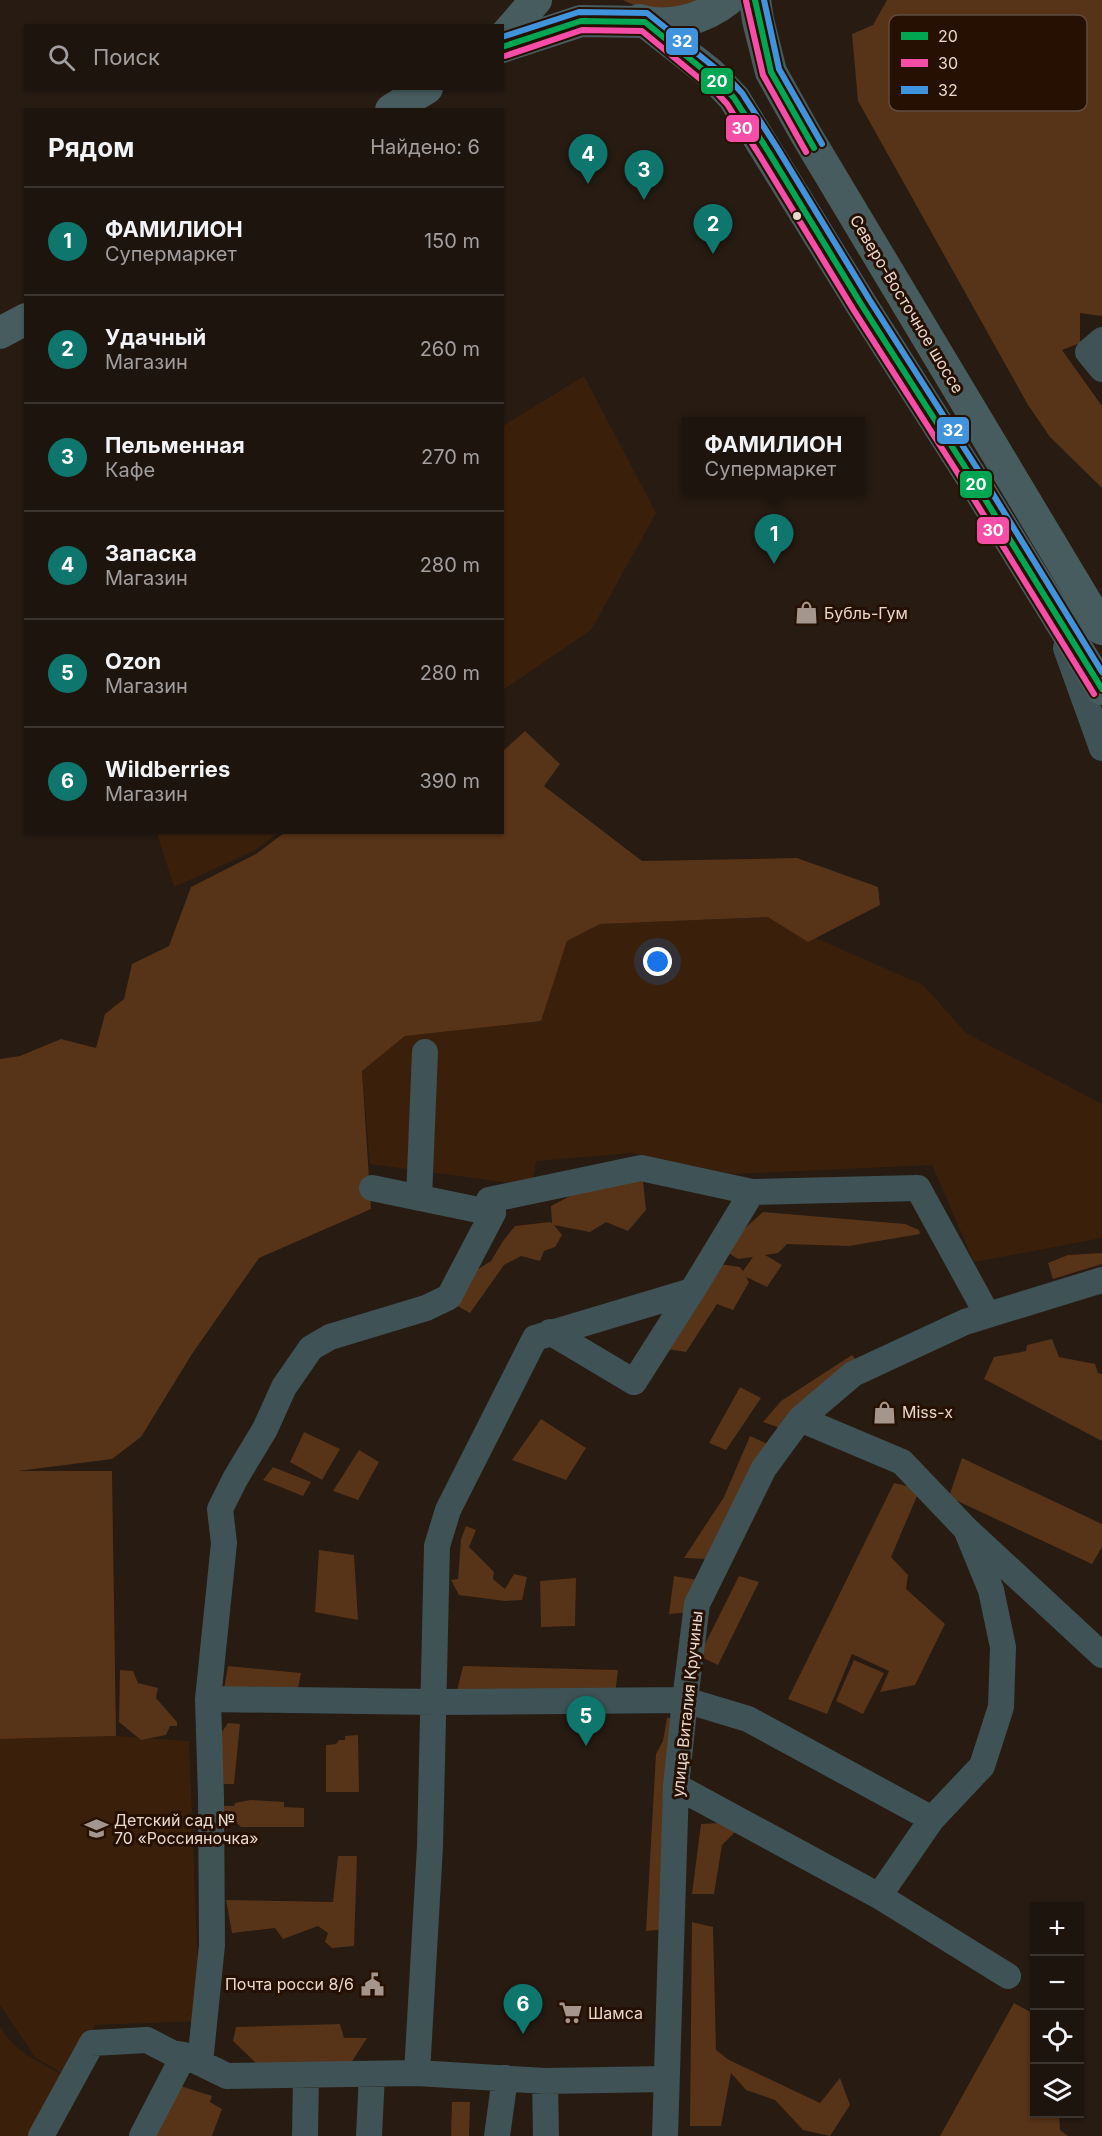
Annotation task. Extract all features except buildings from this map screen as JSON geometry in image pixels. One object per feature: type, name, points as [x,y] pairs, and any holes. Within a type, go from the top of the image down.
[{"type":"main road","points":[[504,37],[536,0]]},
{"type":"main road","points":[[601,0],[618,12],[645,22],[710,73],[734,98],[1102,689]]},
{"type":"main road","points":[[504,45],[581,21],[674,23],[690,20],[704,15],[728,0]]},
{"type":"main road","name":"Северо-Восточное шоссе","points":[[755,0],[771,72],[1102,629]]},
{"type":"main road","points":[[394,108],[424,90]]},
{"type":"main road","points":[[0,333],[24,320]]},
{"type":"street","points":[[1102,340],[1088,352],[1102,369]]},
{"type":"street","points":[[1054,613],[1102,748]]},
{"type":"street","points":[[419,1198],[425,1052]]},
{"type":"street","points":[[142,2136],[192,2059],[212,1945],[208,1699],[224,1543],[220,1509],[265,1429],[284,1387],[310,1348],[330,1337],[426,1308],[449,1297],[493,1213],[489,1200],[641,1168],[753,1192],[918,1188],[987,1314]]},
{"type":"street","points":[[372,1188],[493,1213]]},
{"type":"street","points":[[550,1332],[634,1382],[753,1192]]},
{"type":"street","name":"улица Виталия Кручины","points":[[665,2136],[676,1786],[697,1604],[764,1468],[800,1419],[853,1374],[965,1322],[1102,1280]]},
{"type":"street","points":[[417,2073],[430,1846],[437,1546],[448,1510],[535,1338],[692,1291]]},
{"type":"street","points":[[800,1419],[902,1462],[966,1530],[1102,1655]]},
{"type":"street","points":[[879,1896],[932,1819],[982,1766],[1001,1707],[1003,1647],[991,1590],[966,1530]]},
{"type":"street","points":[[208,1699],[434,1702],[685,1700],[747,1719],[932,1819]]},
{"type":"street","points":[[676,1786],[879,1896],[1008,1976]]},
{"type":"street","points":[[41,2136],[92,2043],[147,2040],[227,2076],[417,2073],[545,2081],[666,2079]]},
{"type":"street","points":[[369,2136],[372,2074]]},
{"type":"street","points":[[305,2136],[306,2075]]},
{"type":"street","points":[[497,2136],[505,2078]]},
{"type":"street","points":[[545,2081],[546,2136]]},
{"type":"shaded area","points":[[623,0],[706,0],[675,8],[654,9],[643,8]]},
{"type":"shaded area","points":[[887,0],[1102,0],[1102,316],[1080,313],[1080,343],[1062,350],[1102,406],[1102,488],[1050,437],[1028,405],[858,101],[852,34],[873,25]]},
{"type":"shaded area","points":[[584,376],[656,513],[591,630],[504,689],[504,425]]},
{"type":"shaded area","points":[[525,731],[560,764],[544,786],[642,861],[797,858],[878,887],[880,905],[808,942],[768,917],[600,924],[567,941],[541,1021],[405,1036],[362,1071],[371,1209],[259,1258],[192,1354],[141,1437],[112,1459],[18,1471],[112,1471],[116,1736],[0,1739],[0,1059],[20,1056],[61,1039],[96,1048],[105,1014],[124,999],[132,964],[169,946],[191,887],[256,854],[283,834],[504,834],[504,750]]},
{"type":"shaded area","points":[[158,834],[277,834],[254,851],[174,887]]},
{"type":"shaded area","points":[[768,917],[923,985],[966,1033],[1102,1104],[1102,1238],[974,1262],[932,1165],[733,1174],[631,1153],[536,1161],[532,1186],[370,1164],[362,1071],[405,1036],[541,1021],[567,941],[600,924]]},
{"type":"shaded area","points":[[643,1181],[646,1210],[628,1231],[606,1222],[590,1232],[554,1225],[562,1235],[555,1247],[544,1251],[540,1261],[521,1256],[504,1265],[470,1313],[454,1304],[465,1277],[491,1261],[515,1226],[552,1223],[551,1206],[570,1196],[580,1184]]},
{"type":"shaded area","points":[[763,1212],[905,1224],[919,1230],[920,1234],[849,1246],[787,1244],[778,1253],[765,1255],[782,1265],[767,1287],[746,1277],[749,1282],[733,1310],[717,1304],[686,1352],[667,1349],[720,1264],[740,1267],[743,1271],[753,1257],[738,1259],[722,1249]]},
{"type":"shaded area","points":[[1102,1253],[1102,1264],[1053,1279],[1048,1263],[1068,1255]]},
{"type":"shaded area","points":[[1052,1339],[1059,1357],[1095,1364],[1098,1373],[1102,1374],[1102,1441],[984,1379],[994,1357],[1026,1351],[1027,1345]]},
{"type":"shaded area","points":[[852,1355],[860,1365],[783,1429],[763,1422],[781,1401]]},
{"type":"shaded area","points":[[740,1387],[761,1398],[726,1450],[709,1443]]},
{"type":"shaded area","points":[[541,1419],[586,1448],[566,1480],[512,1460]]},
{"type":"shaded area","points":[[304,1432],[340,1449],[322,1480],[290,1462]]},
{"type":"shaded area","points":[[750,1436],[772,1446],[710,1559],[684,1558],[724,1497]]},
{"type":"shaded area","points":[[359,1450],[379,1462],[358,1500],[333,1491]]},
{"type":"shaded area","points":[[962,1458],[1102,1524],[1102,1547],[1092,1564],[949,1497]]},
{"type":"shaded area","points":[[273,1467],[311,1482],[303,1496],[263,1480]]},
{"type":"shaded area","points":[[894,1483],[920,1489],[891,1557],[908,1575],[906,1589],[945,1624],[915,1685],[880,1692],[889,1671],[852,1654],[827,1714],[788,1699]]},
{"type":"shaded area","points":[[466,1526],[476,1530],[469,1547],[494,1572],[493,1579],[505,1589],[514,1574],[527,1577],[522,1600],[505,1601],[459,1595],[451,1580],[458,1579],[461,1539]]},
{"type":"shaded area","points":[[319,1550],[354,1555],[358,1620],[315,1612]]},
{"type":"shaded area","points":[[674,1576],[698,1580],[693,1612],[669,1614]]},
{"type":"shaded area","points":[[739,1576],[759,1582],[718,1665],[699,1656]]},
{"type":"shaded area","points":[[576,1578],[575,1626],[541,1627],[540,1581]]},
{"type":"shaded area","points":[[854,1660],[884,1673],[863,1714],[836,1701]]},
{"type":"shaded area","points":[[228,1666],[301,1673],[298,1688],[224,1689]]},
{"type":"shaded area","points":[[463,1666],[618,1670],[615,1695],[457,1691]]},
{"type":"shaded area","points":[[120,1670],[133,1671],[138,1683],[158,1688],[156,1698],[177,1722],[177,1726],[170,1726],[166,1735],[141,1740],[119,1722]]},
{"type":"shaded area","points":[[678,1717],[668,1929],[646,1931],[656,1754],[663,1741],[667,1718]]},
{"type":"shaded area","points":[[228,1723],[240,1724],[234,1784],[222,1784],[219,1736]]},
{"type":"shaded area","points":[[358,1735],[359,1792],[326,1792],[326,1745],[345,1740],[345,1736]]},
{"type":"shaded area","name":"Детский сад № 70 «Россияночка»","points":[[116,1736],[189,1741],[200,2021],[95,2025],[67,2076],[36,2058],[0,2005],[0,1739]]},
{"type":"shaded area","points":[[250,1800],[284,1802],[284,1807],[304,1808],[304,1827],[241,1827],[235,1821],[219,1817],[217,1806],[234,1806],[235,1803]]},
{"type":"shaded area","points":[[720,1823],[736,1831],[722,1845],[714,1894],[692,1894],[701,1824]]},
{"type":"shaded area","points":[[338,1856],[357,1856],[354,1946],[332,1948],[325,1942],[328,1933],[318,1926],[283,1939],[275,1928],[232,1933],[226,1900],[333,1902]]},
{"type":"shaded area","points":[[692,1922],[713,1927],[716,2050],[729,2060],[820,2103],[840,2078],[850,2105],[830,2136],[803,2130],[775,2100],[746,2090],[731,2073],[721,2126],[690,2126]]},
{"type":"shaded area","points":[[1014,2003],[1030,2012],[1030,2118],[1059,2118],[1060,2130],[1068,2136],[940,2136]]},
{"type":"shaded area","points":[[340,2024],[344,2038],[367,2038],[351,2063],[258,2065],[233,2041],[236,2027]]},
{"type":"shaded area","points":[[0,2027],[11,2042],[27,2055],[64,2076],[35,2136],[0,2136]]},
{"type":"shaded area","points":[[174,2084],[212,2096],[210,2102],[222,2109],[212,2136],[146,2136]]},
{"type":"shaded area","points":[[452,2102],[470,2102],[469,2136],[451,2136]]},
{"type":"transit line","name":"20","points":[[755,0],[771,72],[814,148]]},
{"type":"transit line","name":"32","points":[[764,0],[779,69],[822,144]]},
{"type":"transit line","name":"30","points":[[746,1],[763,75],[806,152]]},
{"type":"transit line","name":"32","points":[[504,36],[579,12],[647,13],[730,80],[742,93],[776,146],[1102,672]]},
{"type":"transit line","name":"20","points":[[504,46],[581,21],[645,22],[723,86],[734,98],[768,151],[1102,689]]},
{"type":"transit line","name":"30","points":[[505,56],[582,30],[642,31],[717,93],[727,104],[760,156],[1094,694]]},
{"type":"place","name":"Запаска","points":[[588,184]]},
{"type":"place","name":"Пельменная","points":[[644,200]]},
{"type":"place","name":"Удачный","points":[[713,254]]},
{"type":"place","name":"ФАМИЛИОН","points":[[774,564]]},
{"type":"place","name":"Бубль-Гум","points":[[806,613]]},
{"type":"place","name":"Miss-x","points":[[884,1412]]},
{"type":"place","name":"Ozon","points":[[586,1746]]},
{"type":"place","name":"Детский сад № 70 «Россияночка»","points":[[96,1829]]},
{"type":"place","name":"Почта росси 8/6","points":[[372,1984]]},
{"type":"place","name":"Шамса","points":[[570,2013]]},
{"type":"place","name":"Wildberries","points":[[523,2034]]}]
